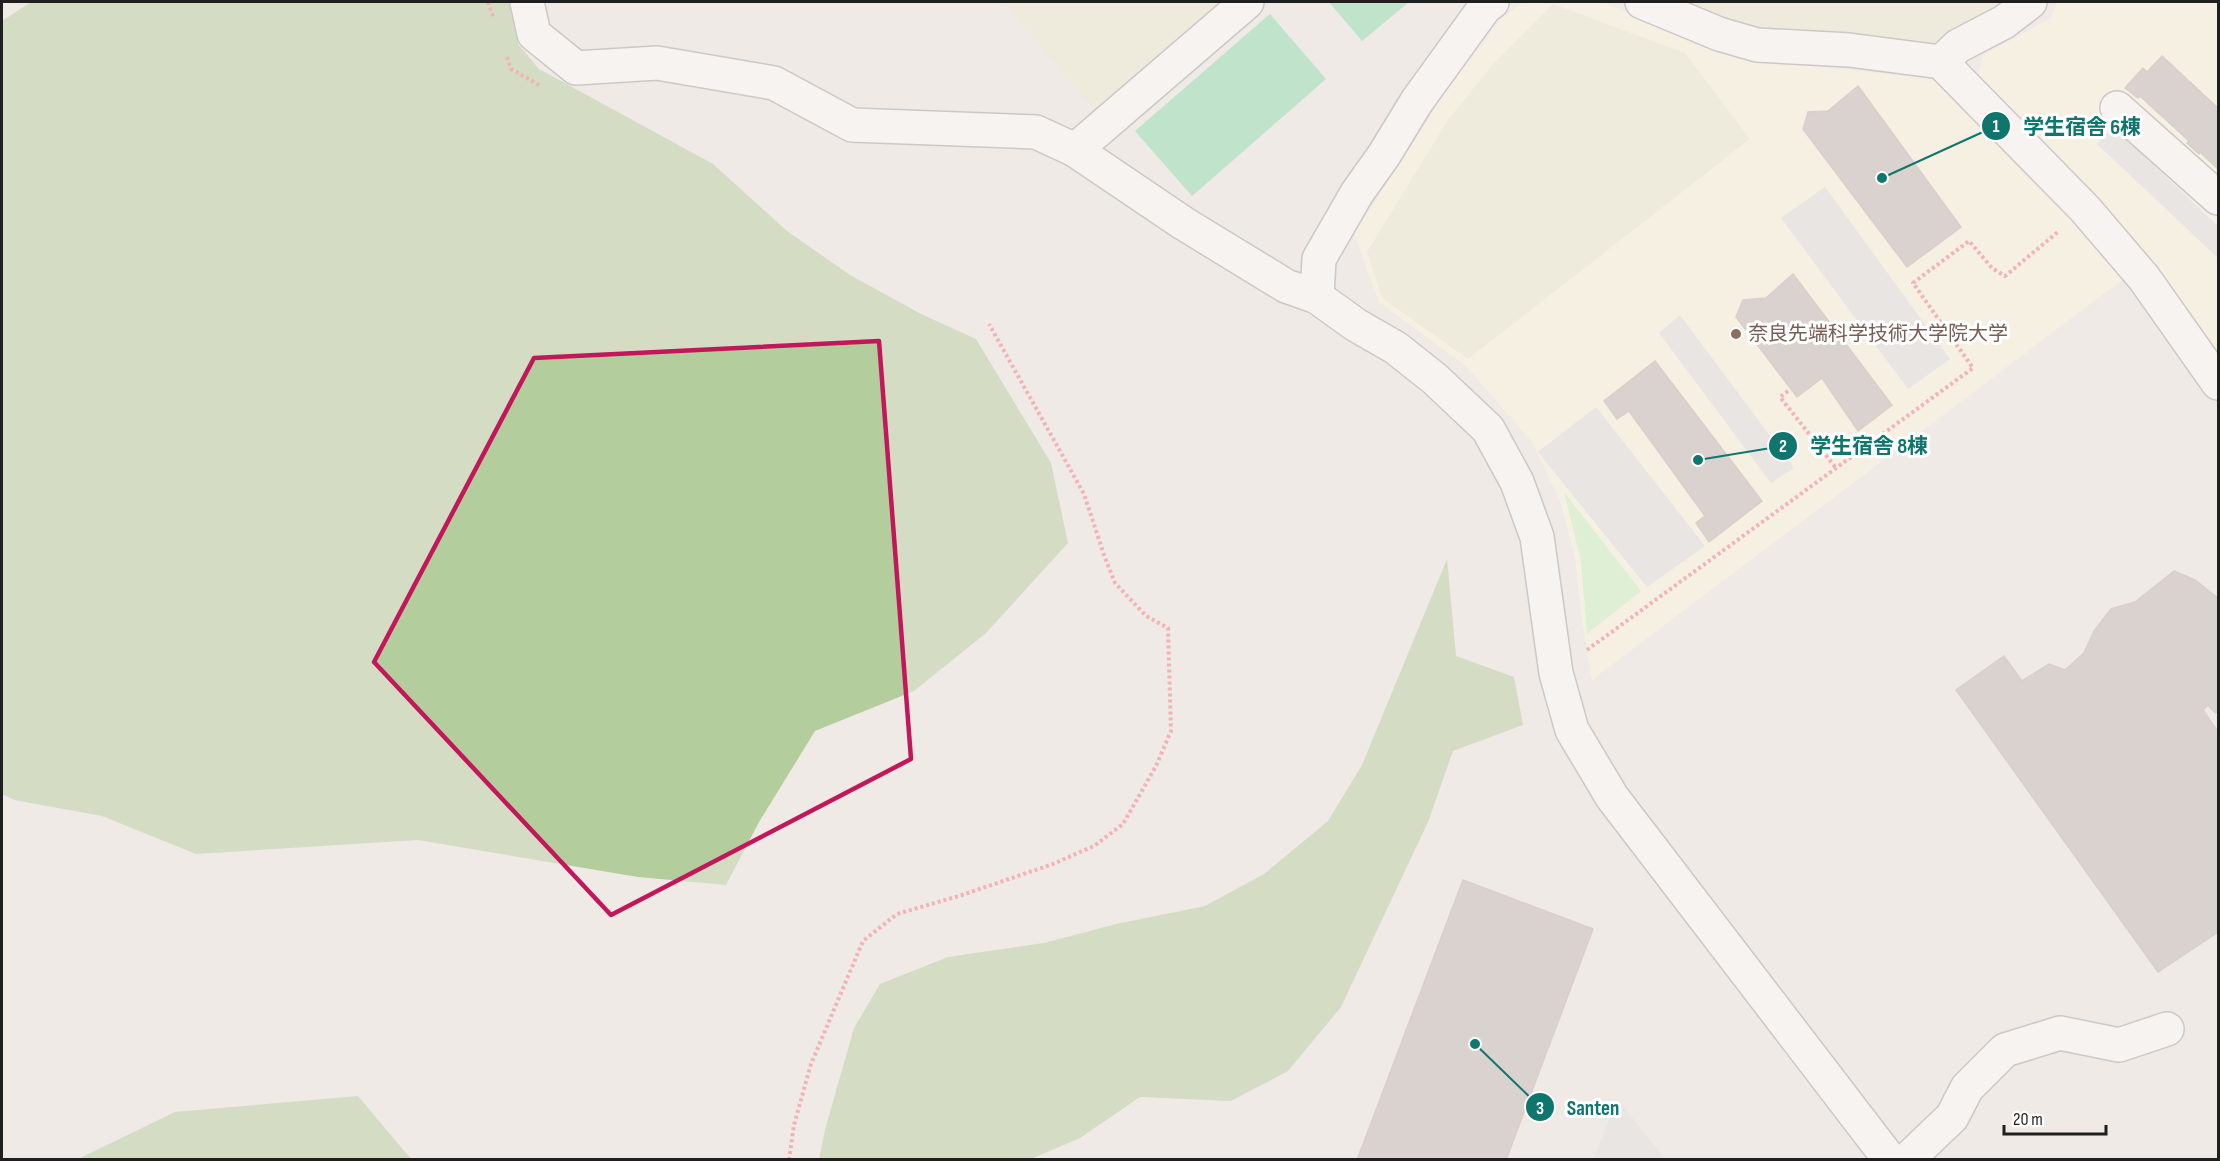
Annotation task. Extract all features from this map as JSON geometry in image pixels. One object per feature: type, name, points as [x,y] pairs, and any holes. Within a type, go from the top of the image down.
[{"type":"street","points":[[526,2],[534,34],[576,68],[657,63],[774,83],[852,125],[1036,132],[1075,150],[1183,223],[1286,286],[1317,297],[1356,325],[1404,354],[1435,379],[1488,429],[1516,482],[1537,537],[1556,674],[1572,730],[1612,797],[1890,1160]]},
{"type":"street","points":[[1075,150],[1247,2]]},
{"type":"street","points":[[1317,297],[1319,259],[1357,193],[1384,155],[1417,100],[1485,7],[1492,2]]},
{"type":"street","points":[[1642,2],[1719,34],[1757,45],[1849,50],[1941,62],[2085,209],[2144,278],[2218,383]]},
{"type":"street","points":[[1941,62],[1958,46],[2004,22],[2030,2]]},
{"type":"street","points":[[2117,108],[2218,198]]},
{"type":"street","points":[[1907,1160],[1952,1117],[1967,1088],[2005,1050],[2060,1033],[2119,1045],[2167,1029]]},
{"type":"path","points":[[1556,674],[1973,368],[1913,283],[1969,242],[1992,268],[2005,276],[2085,209]]},
{"type":"path","points":[[789,1160],[794,1125],[811,1064],[863,941],[897,914],[1053,864],[1094,846],[1123,824],[1172,731],[1168,628],[1146,616],[1115,583],[1084,494],[989,324]]},
{"type":"path","points":[[1788,391],[1780,397],[1836,468]]},
{"type":"highlighted area","points":[[879,341],[911,759],[611,915],[374,662],[534,358]]},
{"type":"shaded area","points":[[1003,2],[1229,2],[1098,114]]},
{"type":"shaded area","name":"奈良先端科学技術大学院大学","points":[[1523,2],[1603,2],[1677,35],[1751,59],[1944,80],[2126,277],[1592,680],[1581,615],[1575,556],[1559,498],[1532,442],[1466,366],[1379,302],[1354,234],[1443,96],[1500,20]]},
{"type":"shaded area","points":[[1677,2],[2012,2],[1925,48],[1762,30],[1690,9]]},
{"type":"shaded area","points":[[2057,2],[2218,2],[2218,359],[1977,82],[1983,55],[2051,18]]},
{"type":"shaded area","points":[[1553,4],[1685,53],[1750,139],[1468,359],[1382,298],[1367,252],[1448,120],[1494,63]]},
{"type":"shaded area","points":[[2113,127],[2218,226],[2218,258],[2097,144]]},
{"type":"shaded area","points":[[1825,187],[1950,359],[1908,389],[1781,218]]},
{"type":"shaded area","points":[[1680,315],[1794,468],[1771,483],[1659,333]]},
{"type":"shaded area","points":[[1596,407],[1705,546],[1647,587],[1538,452]]},
{"type":"shaded area","points":[[1617,1099],[1665,1159],[1594,1159]]},
{"type":"green space","points":[[31,2],[510,2],[518,44],[539,69],[713,164],[787,231],[850,275],[921,314],[976,339],[1051,463],[1068,543],[986,633],[914,691],[815,731],[759,822],[726,885],[638,877],[418,840],[196,854],[102,816],[14,800],[2,794],[2,21]]},
{"type":"green space","points":[[1329,2],[1409,2],[1362,41]]},
{"type":"green space","points":[[1270,14],[1326,79],[1192,196],[1135,131]]},
{"type":"green space","points":[[1564,492],[1641,591],[1587,634],[1581,562]]},
{"type":"green space","points":[[1447,559],[1456,656],[1514,677],[1523,725],[1453,751],[1428,822],[1341,1007],[1288,1071],[1231,1101],[1140,1097],[1080,1138],[1031,1159],[819,1159],[854,1028],[880,984],[948,957],[1044,943],[1116,924],[1205,906],[1264,874],[1328,821],[1362,765]]},
{"type":"green space","points":[[358,1096],[411,1159],[78,1159],[175,1112]]},
{"type":"building","points":[[2162,56],[2218,108],[2218,169],[2187,143],[2189,141],[2140,96],[2138,98],[2125,88],[2143,68],[2147,72]]},
{"type":"building","points":[[1858,86],[1961,227],[1907,267],[1803,129],[1808,112],[1828,111]]},
{"type":"building","points":[[1793,274],[1892,405],[1858,431],[1822,378],[1797,397],[1736,317],[1743,300],[1766,298]]},
{"type":"building","points":[[1655,361],[1762,501],[1709,542],[1696,523],[1705,516],[1629,411],[1617,419],[1604,401]]},
{"type":"building","points":[[2174,571],[2195,580],[2218,598],[2218,711],[2215,713],[2208,705],[2203,710],[2218,732],[2218,932],[2158,972],[1956,690],[2004,656],[2022,681],[2049,664],[2065,670],[2084,653],[2094,631],[2111,609],[2135,602]]},
{"type":"building","points":[[1463,880],[1593,929],[1506,1160],[1357,1160]]},
{"type":"place","name":"学生宿舎 6棟","points":[[1882,178]]},
{"type":"place","name":"奈良先端科学技術大学院大学","points":[[1736,334]]},
{"type":"place","name":"学生宿舎 8棟","points":[[1698,460]]},
{"type":"place","name":"Santen","points":[[1475,1044]]}]
